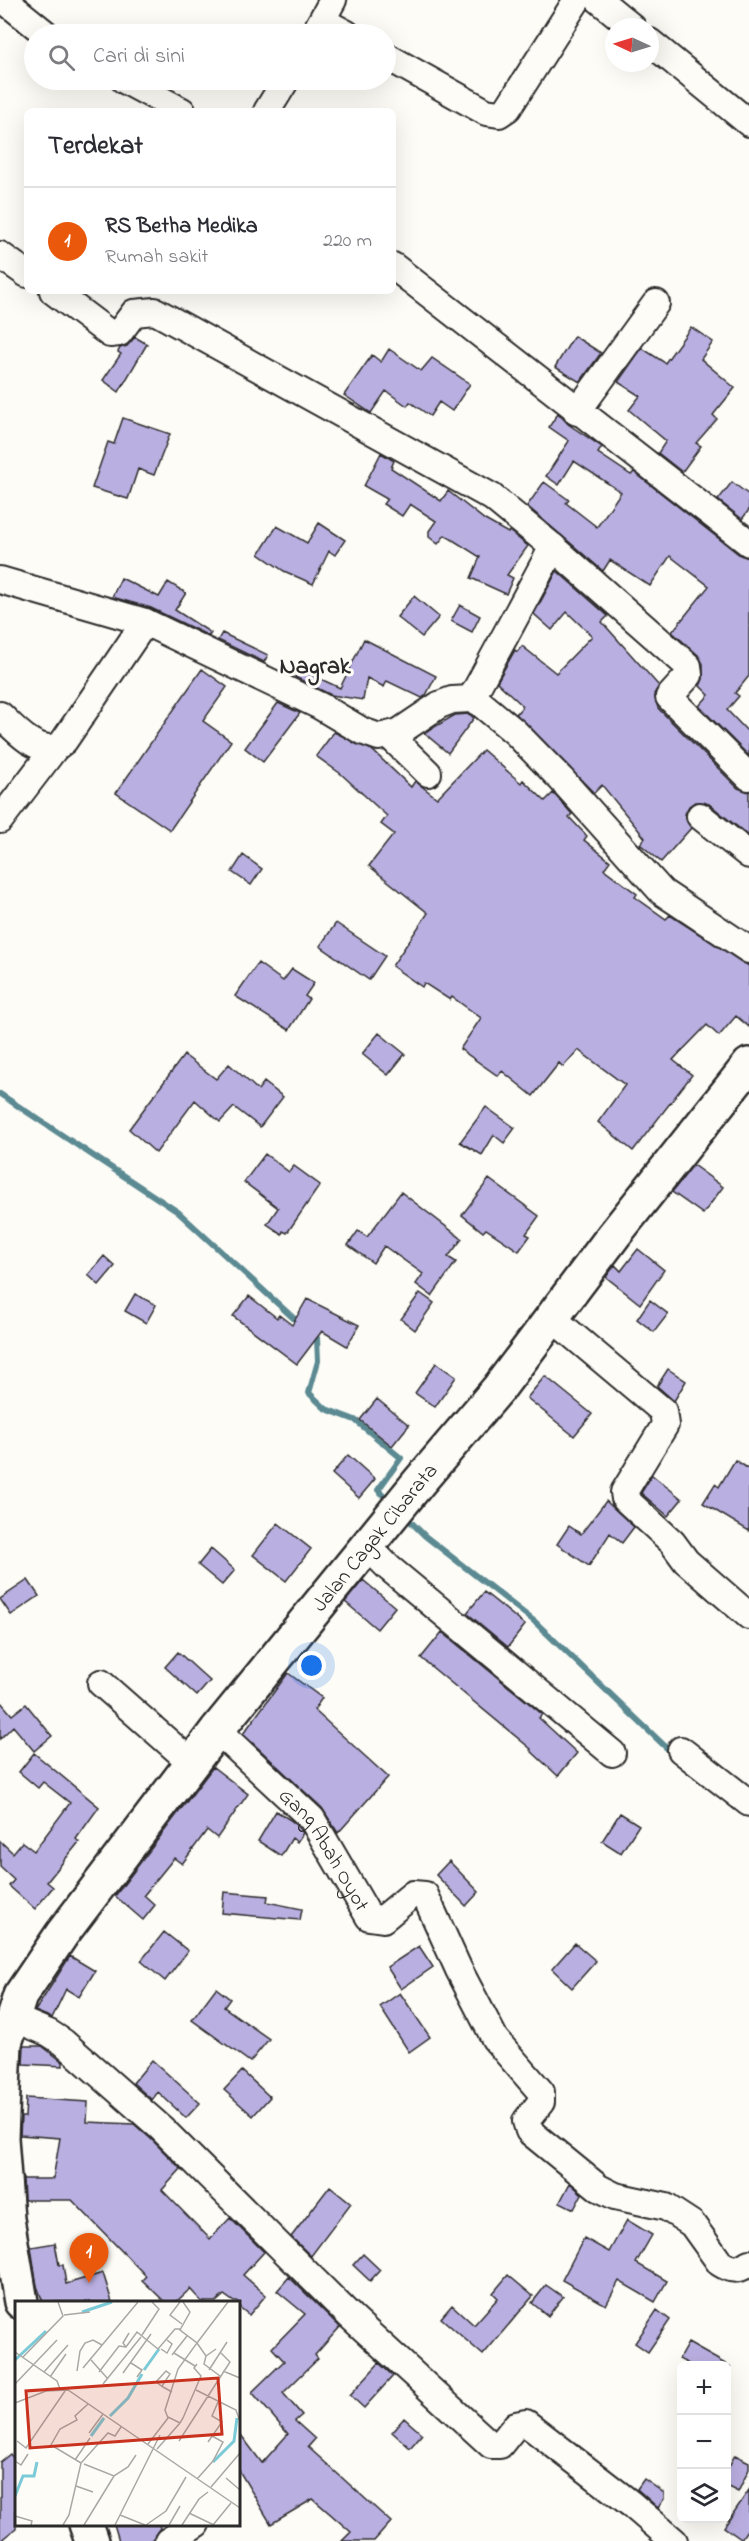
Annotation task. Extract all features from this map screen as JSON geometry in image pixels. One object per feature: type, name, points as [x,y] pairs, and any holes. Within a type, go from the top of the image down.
[{"type":"highway","name":"Jalan Cagak Cibarata","points":[[21,2301],[7,2218],[1,2098],[3,2058],[11,2017],[20,1996],[62,1934],[217,1730],[499,1388],[551,1317],[749,1065]]},
{"type":"street","points":[[4,0],[34,24]]},
{"type":"street","points":[[396,62],[486,112],[499,114],[508,108],[577,0]]},
{"type":"street","points":[[599,0],[621,18]]},
{"type":"street","points":[[659,49],[749,123]]},
{"type":"street","points":[[143,90],[176,108]]},
{"type":"street","points":[[269,108],[280,90]]},
{"type":"street","points":[[0,255],[24,272]]},
{"type":"street","points":[[396,268],[577,412],[749,543]]},
{"type":"street","points":[[57,294],[112,334],[118,333],[134,313],[149,301],[155,311],[492,497],[553,547],[688,666],[690,674],[669,697],[749,777]]},
{"type":"street","points":[[577,412],[656,303]]},
{"type":"street","points":[[471,699],[553,547]]},
{"type":"street","points":[[0,580],[145,622],[320,706],[362,731],[379,737],[390,736],[439,705],[452,700],[471,699],[486,706],[515,732],[627,850],[662,892],[749,950]]},
{"type":"street","points":[[0,820],[55,748],[64,741],[145,622]]},
{"type":"street","points":[[0,715],[28,740],[39,746],[55,748]]},
{"type":"street","points":[[390,736],[428,772]]},
{"type":"street","points":[[700,816],[749,855]]},
{"type":"street","points":[[551,1317],[663,1411],[665,1425],[624,1492],[625,1499],[672,1542],[686,1561],[749,1616]]},
{"type":"street","points":[[367,1546],[389,1568],[612,1753]]},
{"type":"street","points":[[100,1683],[192,1763]]},
{"type":"street","name":"Gang Abah Oyot","points":[[217,1730],[312,1819],[369,1917],[383,1919],[413,1894],[426,1895],[459,1970],[495,2038],[541,2092],[541,2102],[526,2121],[529,2132],[599,2188],[615,2196],[666,2207],[692,2224],[726,2268],[742,2268],[749,2263]]},
{"type":"street","points":[[681,1750],[749,1803]]},
{"type":"street","points":[[11,2017],[49,2033],[63,2042],[161,2128],[351,2317],[491,2445],[500,2445],[516,2425],[526,2423],[631,2504],[674,2541]]},
{"type":"street","points":[[168,2541],[193,2526]]},
{"type":"building","points":[[691,327],[713,342],[701,359],[735,388],[713,415],[717,419],[696,443],[701,446],[682,472],[658,453],[666,441],[629,410],[640,396],[618,382],[642,348],[665,363]]},
{"type":"building","points":[[574,336],[601,353],[580,382],[555,367]]},
{"type":"building","points":[[135,337],[147,344],[119,392],[103,380],[121,354],[118,352],[120,348],[127,346]]},
{"type":"building","points":[[389,349],[421,371],[432,358],[470,384],[452,411],[439,402],[430,416],[410,402],[407,406],[386,391],[371,413],[344,395],[372,355],[381,362]]},
{"type":"building","points":[[558,413],[568,424],[602,447],[598,453],[631,475],[634,472],[740,555],[749,558],[749,676],[735,693],[739,696],[727,710],[749,733],[749,756],[699,706],[709,695],[700,686],[703,679],[703,664],[698,655],[672,632],[709,586],[670,556],[650,586],[610,560],[603,571],[527,506],[544,482],[569,500],[566,503],[597,527],[621,492],[574,461],[559,485],[546,476],[569,441],[549,427]]},
{"type":"building","points":[[123,418],[170,434],[154,475],[138,469],[128,499],[92,488],[108,442],[114,444]]},
{"type":"building","points":[[381,453],[394,461],[391,468],[441,501],[448,491],[485,520],[508,533],[509,531],[528,546],[507,575],[513,578],[506,594],[471,578],[480,557],[445,535],[438,544],[429,537],[429,531],[436,521],[410,504],[402,516],[383,504],[387,499],[364,486]]},
{"type":"building","points":[[732,482],[749,495],[749,510],[742,519],[718,500]]},
{"type":"building","points":[[319,523],[345,540],[335,555],[329,551],[313,584],[284,571],[259,554],[277,526],[307,543]]},
{"type":"building","points":[[557,571],[608,616],[602,622],[659,686],[654,694],[658,708],[738,788],[749,792],[749,836],[709,804],[695,802],[689,806],[685,814],[691,828],[661,862],[640,844],[645,838],[602,785],[594,793],[516,714],[523,706],[497,682],[515,650],[517,652],[522,646],[556,673],[592,636],[567,612],[552,630],[534,614]]},
{"type":"building","points":[[121,578],[159,597],[168,582],[186,593],[175,610],[211,633],[209,636],[151,608],[112,597]]},
{"type":"building","points":[[414,596],[439,617],[422,637],[397,617]]},
{"type":"building","points":[[460,605],[480,616],[472,632],[451,621]]},
{"type":"building","points":[[222,633],[268,655],[264,662],[218,640]]},
{"type":"building","points":[[364,639],[436,676],[426,695],[422,698],[387,681],[384,687],[367,678],[363,700],[331,695],[295,677],[299,669],[340,688]]},
{"type":"building","points":[[202,669],[227,687],[203,721],[231,741],[170,830],[116,793]]},
{"type":"building","points":[[278,703],[300,713],[263,762],[245,748]]},
{"type":"building","points":[[469,714],[474,718],[448,753],[424,733],[455,715]]},
{"type":"building","points":[[334,732],[372,750],[411,787],[415,781],[437,798],[483,750],[521,783],[523,780],[545,801],[553,793],[572,814],[569,817],[587,836],[584,840],[610,861],[604,869],[637,894],[635,897],[666,919],[670,915],[749,966],[749,1027],[736,1016],[719,1036],[707,1025],[673,1060],[692,1075],[633,1151],[598,1122],[625,1085],[578,1050],[563,1067],[559,1063],[533,1096],[502,1071],[498,1076],[460,1049],[481,1018],[452,997],[450,1000],[424,983],[422,987],[392,966],[428,913],[369,866],[394,834],[381,824],[387,816],[341,774],[316,756]]},
{"type":"building","points":[[243,855],[262,869],[251,885],[232,872]]},
{"type":"building","points":[[336,923],[385,956],[369,980],[320,946]]},
{"type":"building","points":[[258,963],[283,981],[292,969],[314,983],[305,996],[309,999],[289,1030],[235,996]]},
{"type":"building","points":[[379,1033],[405,1054],[388,1075],[362,1054]]},
{"type":"building","points":[[184,1055],[216,1079],[229,1064],[258,1090],[264,1082],[283,1097],[260,1127],[234,1107],[220,1122],[195,1100],[156,1153],[129,1129]]},
{"type":"building","points":[[486,1107],[515,1128],[504,1143],[494,1135],[482,1155],[460,1142]]},
{"type":"building","points":[[265,1154],[289,1172],[294,1166],[320,1185],[287,1233],[283,1231],[282,1234],[267,1224],[278,1208],[244,1182]]},
{"type":"building","points":[[693,1165],[723,1187],[703,1214],[672,1192]]},
{"type":"building","points":[[489,1179],[539,1216],[526,1234],[530,1236],[519,1251],[486,1229],[483,1232],[462,1215]]},
{"type":"building","points":[[401,1192],[462,1239],[448,1257],[456,1262],[432,1296],[416,1284],[423,1274],[384,1246],[373,1263],[348,1245],[358,1231],[367,1237]]},
{"type":"building","points":[[638,1249],[664,1270],[640,1304],[606,1277],[615,1265],[621,1271]]},
{"type":"building","points":[[104,1256],[115,1266],[99,1285],[88,1275]]},
{"type":"building","points":[[420,1293],[434,1303],[415,1330],[401,1319]]},
{"type":"building","points":[[135,1294],[156,1305],[146,1323],[125,1311]]},
{"type":"building","points":[[249,1296],[277,1318],[279,1315],[292,1325],[307,1299],[359,1325],[347,1346],[322,1331],[297,1364],[233,1316]]},
{"type":"building","points":[[650,1300],[668,1314],[654,1332],[637,1319]]},
{"type":"building","points":[[436,1363],[456,1377],[435,1407],[415,1393]]},
{"type":"building","points":[[668,1369],[686,1381],[674,1401],[657,1386]]},
{"type":"building","points":[[545,1376],[592,1414],[574,1436],[527,1398]]},
{"type":"building","points":[[377,1399],[409,1425],[392,1446],[360,1420]]},
{"type":"building","points":[[348,1455],[375,1479],[359,1498],[332,1474]]},
{"type":"building","points":[[735,1460],[749,1469],[749,1531],[703,1503],[715,1484],[719,1487]]},
{"type":"building","points":[[652,1475],[682,1499],[668,1516],[641,1493]]},
{"type":"building","points":[[606,1501],[634,1527],[622,1543],[610,1533],[589,1566],[557,1544],[569,1526],[581,1534]]},
{"type":"building","points":[[278,1523],[311,1549],[286,1581],[253,1555]]},
{"type":"building","points":[[211,1549],[235,1570],[222,1585],[198,1565]]},
{"type":"building","points":[[28,1580],[39,1596],[11,1615],[0,1599]]},
{"type":"building","points":[[363,1580],[395,1607],[377,1629],[345,1602]]},
{"type":"building","points":[[484,1592],[525,1625],[508,1647],[467,1613]]},
{"type":"building","points":[[442,1632],[542,1714],[539,1718],[577,1753],[558,1776],[531,1749],[421,1658]]},
{"type":"building","points":[[178,1652],[210,1681],[197,1696],[165,1667]]},
{"type":"building","points":[[288,1673],[322,1698],[314,1710],[388,1777],[338,1833],[322,1808],[243,1734]]},
{"type":"building","points":[[0,1701],[12,1715],[26,1704],[52,1736],[34,1751],[13,1726],[0,1739]]},
{"type":"building","points":[[34,1753],[99,1807],[76,1839],[79,1842],[47,1882],[53,1887],[35,1909],[9,1886],[14,1880],[0,1867],[0,1841],[13,1853],[22,1842],[34,1851],[70,1803],[43,1782],[38,1788],[19,1772]]},
{"type":"building","points":[[213,1767],[248,1794],[217,1838],[207,1830],[182,1864],[174,1858],[144,1895],[155,1905],[143,1920],[115,1896]]},
{"type":"building","points":[[276,1811],[292,1821],[303,1833],[297,1842],[292,1838],[281,1856],[258,1841]]},
{"type":"building","points":[[620,1813],[639,1825],[621,1853],[602,1841]]},
{"type":"building","points":[[449,1861],[479,1892],[466,1906],[436,1875]]},
{"type":"building","points":[[224,1892],[268,1896],[267,1902],[302,1909],[300,1920],[222,1913]]},
{"type":"building","points":[[164,1932],[188,1951],[165,1981],[141,1961]]},
{"type":"building","points":[[575,1943],[596,1961],[572,1988],[552,1969]]},
{"type":"building","points":[[419,1946],[433,1967],[401,1989],[387,1967]]},
{"type":"building","points":[[70,1956],[95,1971],[79,1997],[66,1989],[52,2018],[35,2011]]},
{"type":"building","points":[[216,1988],[230,1999],[224,2007],[269,2039],[250,2062],[192,2020]]},
{"type":"building","points":[[400,1993],[430,2037],[409,2052],[380,2007]]},
{"type":"building","points":[[24,2046],[42,2046],[63,2062],[63,2066],[23,2064]]},
{"type":"building","points":[[152,2060],[200,2103],[186,2118],[158,2092],[152,2100],[133,2083]]},
{"type":"building","points":[[242,2071],[270,2097],[253,2116],[224,2090]]},
{"type":"building","points":[[26,2098],[88,2102],[87,2122],[134,2124],[181,2169],[162,2190],[210,2239],[230,2218],[264,2252],[243,2275],[266,2295],[249,2315],[240,2308],[240,2301],[233,2301],[224,2295],[217,2301],[201,2301],[190,2289],[177,2301],[164,2301],[142,2280],[146,2276],[72,2200],[24,2200],[23,2179],[53,2179],[60,2138],[20,2135],[21,2117],[25,2117]]},
{"type":"building","points":[[570,2183],[582,2194],[574,2209],[560,2202]]},
{"type":"building","points":[[330,2186],[351,2203],[311,2256],[291,2237]]},
{"type":"building","points":[[627,2220],[652,2235],[636,2263],[667,2281],[655,2302],[619,2281],[606,2305],[562,2280],[584,2238],[609,2252]]},
{"type":"building","points":[[55,2243],[59,2265],[63,2265],[66,2284],[103,2273],[112,2301],[43,2301],[37,2286],[31,2247]]},
{"type":"building","points":[[363,2254],[380,2270],[370,2281],[353,2265]]},
{"type":"building","points":[[508,2275],[533,2296],[483,2355],[441,2318],[452,2305],[474,2325],[498,2298],[493,2293]]},
{"type":"building","points":[[289,2277],[340,2327],[315,2355],[318,2359],[283,2393],[302,2415],[295,2421],[315,2439],[308,2447],[391,2522],[374,2541],[342,2541],[351,2532],[313,2499],[271,2524],[240,2472],[240,2434],[262,2463],[288,2434],[252,2392],[284,2361],[272,2348],[305,2314],[277,2291]]},
{"type":"building","points":[[546,2285],[563,2297],[548,2316],[532,2303]]},
{"type":"building","points":[[657,2310],[670,2320],[648,2352],[635,2343]]},
{"type":"building","points":[[688,2343],[720,2361],[683,2361],[679,2359]]},
{"type":"building","points":[[379,2363],[393,2376],[364,2408],[350,2395]]},
{"type":"building","points":[[404,2418],[422,2434],[410,2448],[392,2432]]},
{"type":"building","points":[[10,2454],[15,2460],[16,2528],[0,2541],[0,2462]]},
{"type":"building","points":[[735,2455],[749,2462],[749,2469],[738,2492],[731,2488],[731,2463]]},
{"type":"building","points":[[644,2479],[664,2493],[664,2499],[658,2508],[637,2489]]},
{"type":"building","points":[[749,2490],[749,2527],[741,2539],[724,2527],[727,2523],[731,2523],[731,2517]]},
{"type":"building","points":[[115,2526],[160,2526],[151,2541],[119,2541]]},
{"type":"waterway","points":[[0,1094],[178,1212],[301,1325]]},
{"type":"waterway","points":[[311,1333],[317,1338],[318,1361],[309,1393],[326,1409],[355,1420],[401,1458],[378,1490],[390,1501]]},
{"type":"waterway","points":[[404,1515],[425,1536],[534,1621],[672,1753]]},
{"type":"place","name":"RS Betha Medika","points":[[89,2283]]},
{"type":"district","name":"Nagrak","points":[[315,665]]}]
